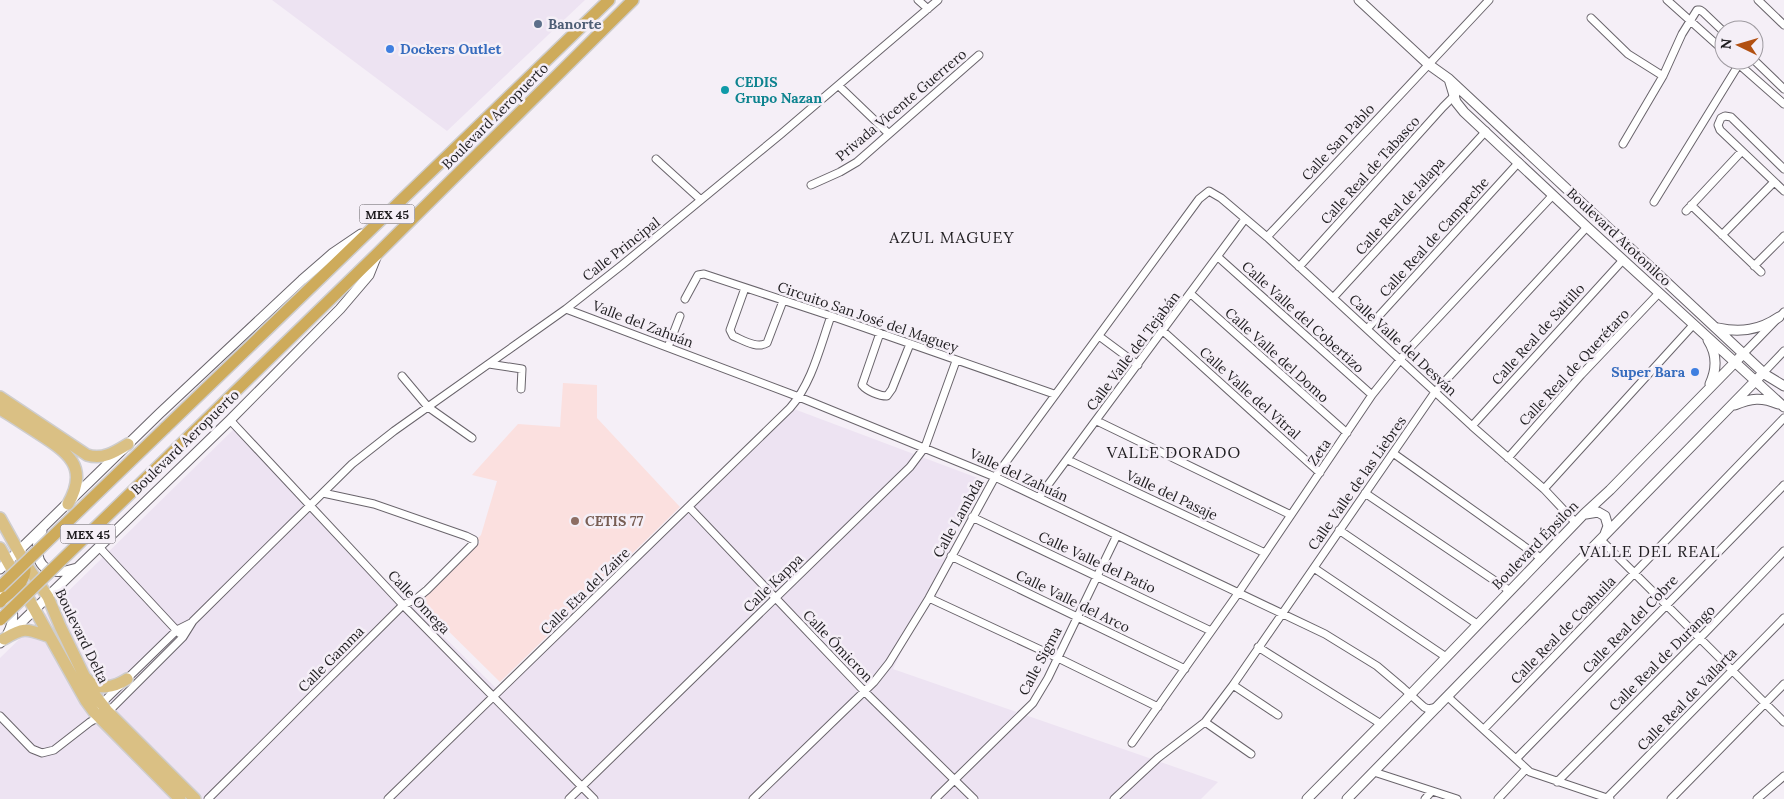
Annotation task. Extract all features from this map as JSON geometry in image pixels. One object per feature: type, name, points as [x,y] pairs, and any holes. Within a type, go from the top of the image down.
[{"type":"highway","name":"Boulevard Aeropuerto","points":[[1,592],[165,428],[609,0]]},
{"type":"highway","name":"Boulevard Aeropuerto","points":[[0,620],[378,253],[634,0]]},
{"type":"highway","points":[[1,592],[20,584],[25,574],[25,563]]},
{"type":"main road","points":[[0,397],[86,455],[106,456],[128,444]]},
{"type":"main road","points":[[0,409],[55,444],[71,459],[75,467],[77,483],[68,504]]},
{"type":"main road","name":"Boulevard Delta","points":[[0,518],[18,552],[48,597],[91,690],[99,713],[195,799]]},
{"type":"main road","name":"Boulevard Delta","points":[[0,548],[4,566],[20,584],[36,610],[82,695],[180,799]]},
{"type":"main road","points":[[2,642],[16,632],[26,629],[50,637]]},
{"type":"main road","points":[[82,672],[89,682],[101,686],[118,685],[127,679]]},
{"type":"street","points":[[918,0],[928,9]]},
{"type":"street","name":"Calle Principal","points":[[193,621],[352,464],[566,308],[839,86],[938,0]]},
{"type":"street","name":"Boulevard Atotonilco","points":[[1359,0],[1428,64],[1449,79],[1457,93],[1460,107],[1586,227],[1784,407]]},
{"type":"street","name":"Calle San Pablo","points":[[1267,238],[1488,0]]},
{"type":"street","points":[[1667,0],[1714,42]]},
{"type":"street","points":[[1758,0],[1784,25]]},
{"type":"street","points":[[1623,144],[1663,76],[1690,21],[1699,9],[1714,23]]},
{"type":"street","points":[[1591,18],[1628,54],[1663,76]]},
{"type":"street","name":"Privada Vicente Guerrero","points":[[811,185],[848,168],[979,55]]},
{"type":"street","points":[[1654,202],[1731,70]]},
{"type":"street","points":[[1745,70],[1784,104]]},
{"type":"street","points":[[1764,70],[1784,89]]},
{"type":"street","points":[[839,86],[889,134]]},
{"type":"street","name":"Boulevard Atotonilco","points":[[1457,93],[1764,372],[1784,386]]},
{"type":"street","name":"Calle Real de Tabasco","points":[[1300,267],[1457,93]]},
{"type":"street","points":[[1784,168],[1731,117],[1722,117],[1718,127],[1784,191]]},
{"type":"street","name":"Calle Real de Jalapa","points":[[1333,298],[1486,131]]},
{"type":"street","points":[[1686,211],[1742,151]]},
{"type":"street","points":[[656,159],[701,200]]},
{"type":"street","name":"Calle Real de Campeche","points":[[1367,329],[1519,162]]},
{"type":"street","points":[[1722,235],[1774,182]]},
{"type":"street","name":"Calle Valle del Desván","points":[[1209,191],[1221,198],[1300,267],[1472,426],[1544,489],[1576,522]]},
{"type":"street","name":"Calle Lambda","points":[[753,799],[864,691],[890,663],[929,598],[950,556],[995,476],[1199,199],[1209,191]]},
{"type":"street","name":"Zeta","points":[[1132,743],[1239,592],[1372,396],[1400,360],[1553,195]]},
{"type":"street","points":[[1691,205],[1761,272]]},
{"type":"street","name":"Calle Valle del Tejabán","points":[[1039,497],[1245,219]]},
{"type":"street","name":"Boulevard Aeropuerto","points":[[4,566],[128,444],[319,264],[346,243],[374,226]]},
{"type":"street","name":"Calle Valle de las Liebres","points":[[1114,799],[1158,758],[1205,722],[1233,685],[1435,392],[1586,227]]},
{"type":"street","points":[[1754,266],[1784,236]]},
{"type":"street","name":"Boulevard Aeropuerto","points":[[2,642],[230,420],[358,290],[369,274],[378,253]]},
{"type":"street","name":"Calle Valle del Cobertizo","points":[[1218,257],[1372,396]]},
{"type":"street","name":"Calle Real de Saltillo","points":[[1472,426],[1623,260]]},
{"type":"street","name":"Circuito San José del Maguey","points":[[685,299],[698,275],[704,274],[1054,394]]},
{"type":"street","points":[[745,288],[730,327],[730,334],[757,346],[767,343],[783,300]]},
{"type":"street","name":"Calle Real de Querétaro","points":[[1508,458],[1659,293]]},
{"type":"street","name":"Calle Valle del Domo","points":[[1191,294],[1347,433]]},
{"type":"street","name":"Valle del Zahuán","points":[[566,308],[799,397],[995,476],[1325,634],[1388,675],[1424,708],[1438,707]]},
{"type":"street","points":[[1717,328],[1751,330],[1768,324],[1782,314]]},
{"type":"street","name":"Boulevard Épsilon","points":[[1307,799],[1576,522],[1736,363],[1782,314]]},
{"type":"street","points":[[668,347],[680,316]]},
{"type":"street","name":"Calle Eta del Zaire","points":[[388,799],[689,507],[799,397],[831,316]]},
{"type":"street","points":[[1544,489],[1694,324]]},
{"type":"street","name":"Calle Valle del Vitral","points":[[1163,331],[1320,473]]},
{"type":"street","points":[[880,333],[862,385],[881,396],[888,396],[892,390],[910,344]]},
{"type":"street","points":[[1704,333],[1713,349],[1716,364],[1708,390]]},
{"type":"street","points":[[1099,336],[1138,365]]},
{"type":"street","points":[[1347,799],[1784,350]]},
{"type":"street","name":"Calle Kappa","points":[[570,799],[896,482],[919,456],[925,447],[956,360]]},
{"type":"street","points":[[489,364],[522,369],[521,389]]},
{"type":"street","points":[[402,376],[428,407],[472,438]]},
{"type":"street","points":[[1730,407],[1745,400],[1757,398],[1769,400],[1784,407]]},
{"type":"street","name":"Calle Real de Coahuila","points":[[1484,729],[1784,418]]},
{"type":"street","name":"Calle Omega","points":[[230,420],[403,605],[594,799]]},
{"type":"street","points":[[1097,421],[1291,515]]},
{"type":"street","points":[[1393,453],[1542,559]]},
{"type":"street","name":"Valle del Pasaje","points":[[1068,460],[1265,553]]},
{"type":"street","name":"Calle Real del Cobre","points":[[1516,759],[1784,486]]},
{"type":"street","points":[[1365,492],[1510,591]]},
{"type":"street","name":"Calle Gamma","points":[[208,799],[403,605],[416,599],[427,590],[475,542],[466,536],[374,504],[323,493]]},
{"type":"street","name":"Calle Ómicron","points":[[689,507],[864,691],[974,799]]},
{"type":"street","points":[[1584,514],[1598,512],[1605,516],[1608,526],[1603,538]]},
{"type":"street","name":"Calle Valle del Patio","points":[[972,517],[1211,631]]},
{"type":"street","points":[[46,524],[37,543],[36,552],[38,559],[45,568],[52,571],[77,568]]},
{"type":"street","points":[[1339,530],[1478,624]]},
{"type":"street","name":"Calle Sigma","points":[[935,799],[1033,703],[1058,658],[1117,535]]},
{"type":"street","points":[[1603,538],[1635,574],[1784,722]]},
{"type":"street","points":[[99,547],[183,637]]},
{"type":"street","name":"Calle Real de Durango","points":[[1557,782],[1784,552]]},
{"type":"street","name":"Calle Valle del Arco","points":[[950,556],[1185,669]]},
{"type":"street","points":[[1314,568],[1446,657]]},
{"type":"street","points":[[1,592],[12,607],[13,618],[2,642]]},
{"type":"street","points":[[929,598],[1158,707]]},
{"type":"street","name":"Calle Real de Vallarta","points":[[1609,799],[1784,618]]},
{"type":"street","points":[[99,713],[127,679],[177,630],[193,621]]},
{"type":"street","points":[[0,716],[32,749],[42,753],[54,750],[99,713],[183,637],[193,621]]},
{"type":"street","points":[[1258,647],[1381,724]]},
{"type":"street","points":[[1671,799],[1784,684]]},
{"type":"street","points":[[1233,685],[1278,715]]},
{"type":"street","points":[[1448,697],[1526,769],[1557,782],[1609,799]]},
{"type":"street","points":[[1205,722],[1251,754]]},
{"type":"street","points":[[1498,799],[1526,769]]},
{"type":"street","points":[[1374,772],[1457,799]]},
{"type":"street","points":[[1757,799],[1783,780]]},
{"type":"street","points":[[1425,799],[1432,791]]},
{"type":"shaded area","points":[[272,0],[585,0],[447,131]]},
{"type":"shaded area","name":"CETIS 77","points":[[563,383],[597,385],[597,418],[680,507],[500,682],[419,602],[480,542],[477,539],[481,535],[497,481],[472,475],[518,424],[560,427]]},
{"type":"shaded area","points":[[794,409],[983,480],[893,669],[1218,782],[1201,799],[0,799],[0,658],[235,428],[310,505],[496,688]]},
{"type":"place","name":"Banorte","points":[[538,24]]},
{"type":"place","name":"Dockers Outlet","points":[[390,49]]},
{"type":"place","name":"CEDIS Grupo Nazan","points":[[725,90]]},
{"type":"place","name":"Super Bara","points":[[1695,372]]},
{"type":"place","name":"CETIS 77","points":[[575,521]]},
{"type":"district","name":"AZUL MAGUEY","points":[[952,237]]},
{"type":"district","name":"VALLE DORADO","points":[[1174,452]]},
{"type":"district","name":"VALLE DEL REAL","points":[[1650,551]]}]
